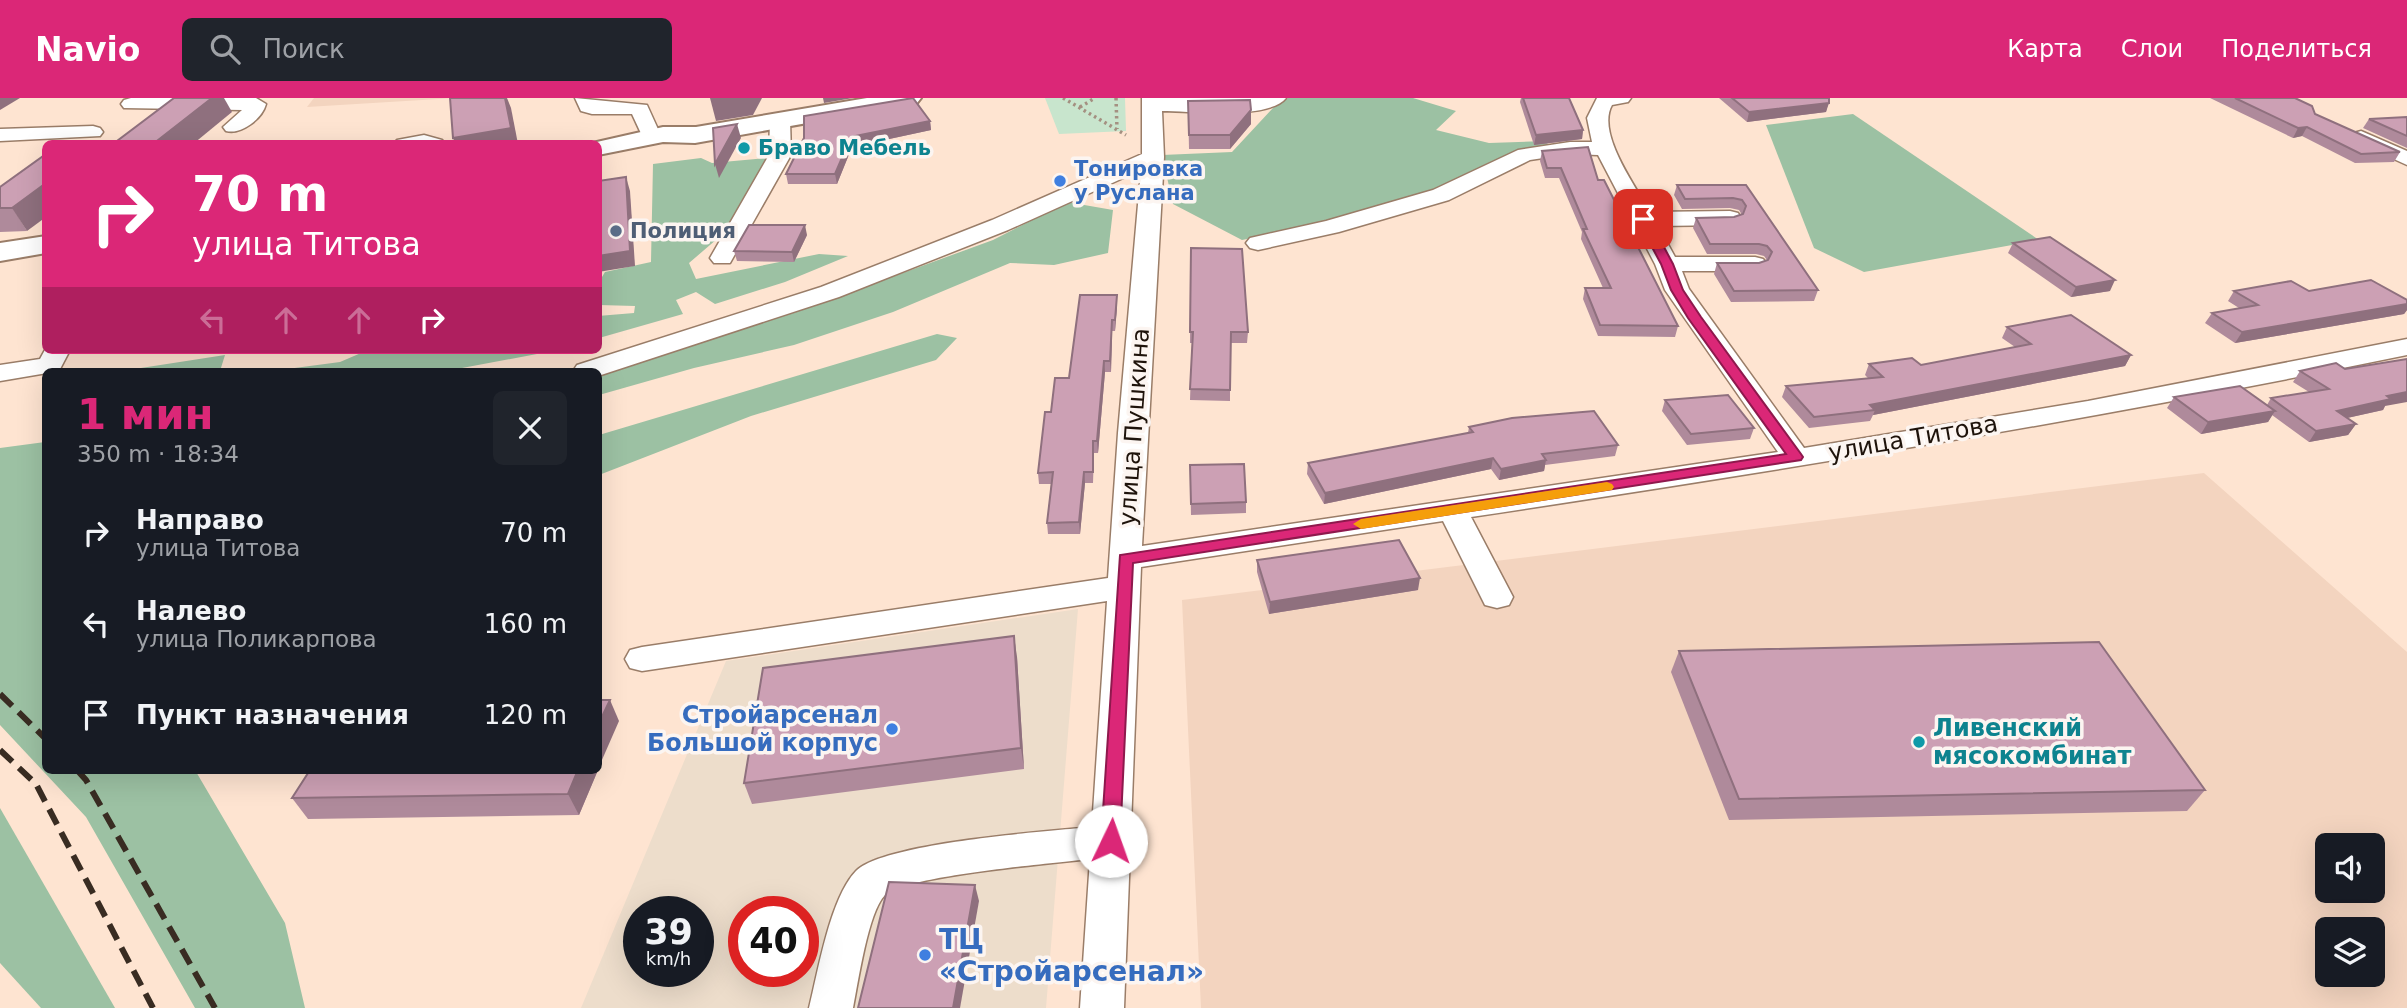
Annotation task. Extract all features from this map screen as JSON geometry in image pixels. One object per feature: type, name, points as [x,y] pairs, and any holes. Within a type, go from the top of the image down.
[{"type":"main road","points":[[602,162],[673,149],[687,144],[695,135],[785,109],[909,98]]},
{"type":"main road","points":[[602,146],[677,133],[691,132],[695,135]]},
{"type":"main road","points":[[0,253],[42,245]]},
{"type":"main road","points":[[0,268],[42,261]]},
{"type":"street","points":[[585,98],[591,108],[640,109],[652,138]]},
{"type":"street","points":[[1152,102],[1263,105],[1276,98]]},
{"type":"street","points":[[1610,99],[1598,109],[1595,121],[1605,149],[1667,264],[1677,290],[1796,457]]},
{"type":"street","points":[[0,135],[85,138],[135,101],[227,100],[256,104],[256,107],[233,127]]},
{"type":"street","name":"улица Пушкина","points":[[1102,1008],[1132,433],[1141,162],[1152,102]]},
{"type":"street","points":[[722,258],[780,155],[785,109]]},
{"type":"street","points":[[2340,127],[2407,159]]},
{"type":"street","points":[[1258,243],[1331,227],[1441,195],[1525,154],[1570,148],[1605,149]]},
{"type":"street","points":[[595,368],[830,292],[1000,225],[1141,162]]},
{"type":"street","points":[[1643,219],[1730,218]]},
{"type":"street","points":[[1667,264],[1755,264]]},
{"type":"street","name":"улица Титова","points":[[642,659],[1125,573],[1452,510],[1796,457],[2239,383],[2407,347]]},
{"type":"street","points":[[0,373],[50,365],[55,354]]},
{"type":"street","points":[[1452,510],[1497,597]]},
{"type":"street","points":[[831,1008],[856,910],[872,881],[908,866],[1111,841]]},
{"type":"path","points":[[1063,98],[1129,136],[1141,162]]},
{"type":"path","points":[[1080,107],[1095,98]]},
{"type":"path","points":[[1116,98],[1117,130]]},
{"type":"shaded area","points":[[314,98],[455,98],[307,107]]},
{"type":"shaded area","points":[[2204,473],[2407,652],[2407,1008],[1201,1008],[1182,600]]},
{"type":"shaded area","points":[[1078,609],[1046,1008],[581,1008],[623,907],[623,987],[714,987],[714,896],[628,896],[726,661]]},
{"type":"green space","points":[[1045,98],[1125,98],[1126,131],[1059,134]]},
{"type":"green space","points":[[1288,98],[1413,98],[1456,111],[1436,130],[1489,143],[1545,141],[1551,147],[1430,192],[1319,224],[1242,240],[1173,204],[1162,155],[1232,152],[1273,108]]},
{"type":"green space","points":[[1853,114],[2039,240],[1864,272],[1814,248],[1766,125]]},
{"type":"green space","points":[[701,158],[712,163],[767,158],[724,233],[689,263],[696,279],[819,254],[848,256],[785,282],[715,304],[696,292],[676,300],[683,314],[602,337],[602,316],[634,313],[635,306],[602,305],[602,277],[605,272],[651,262],[653,164]]},
{"type":"green space","points":[[1067,202],[1113,210],[1108,253],[1054,265],[1010,263],[893,312],[794,345],[694,368],[602,394],[602,372],[796,312],[993,240]]},
{"type":"green space","points":[[937,334],[957,338],[936,360],[751,416],[602,474],[602,434]]},
{"type":"green space","points":[[359,354],[537,354],[462,368],[295,368],[340,362]]},
{"type":"green space","points":[[225,355],[221,368],[141,368]]},
{"type":"green space","points":[[42,442],[42,770],[0,725],[0,448]]},
{"type":"green space","points":[[46,774],[197,774],[285,923],[305,1008],[195,1008],[86,817]]},
{"type":"green space","points":[[0,808],[115,1008],[41,1008],[0,963]]},
{"type":"building","points":[[174,98],[212,98],[158,140],[118,140]]},
{"type":"building","points":[[450,98],[505,98],[511,128],[453,138]]},
{"type":"building","points":[[913,98],[930,121],[851,137],[835,174],[786,174],[804,138],[804,116]]},
{"type":"building","points":[[1523,98],[1569,98],[1583,130],[1536,135]]},
{"type":"building","points":[[1732,98],[1829,98],[1829,103],[1749,112]]},
{"type":"building","points":[[2235,98],[2295,98],[2312,106],[2315,114],[2400,152],[2361,154],[2307,127],[2298,128]]},
{"type":"building","points":[[1250,100],[1251,110],[1230,135],[1189,135],[1188,101]]},
{"type":"building","points":[[2407,117],[2407,136],[2369,119]]},
{"type":"building","points":[[737,124],[715,164],[713,128]]},
{"type":"building","points":[[1588,147],[1598,180],[1604,180],[1678,326],[1600,325],[1585,288],[1611,288],[1583,229],[1587,229],[1561,168],[1547,168],[1542,151]]},
{"type":"building","points":[[42,157],[42,186],[12,208],[0,208],[0,187]]},
{"type":"building","name":"Полиция","points":[[626,177],[630,251],[602,255],[602,180]]},
{"type":"building","points":[[1677,185],[1746,185],[1818,290],[1734,291],[1717,263],[1759,263],[1768,260],[1772,252],[1767,246],[1759,244],[1710,244],[1696,218],[1734,217],[1743,214],[1746,206],[1742,200],[1733,198],[1685,199]]},
{"type":"building","points":[[749,225],[805,225],[792,252],[734,251]]},
{"type":"building","points":[[2050,237],[2115,280],[2076,287],[2013,243]]},
{"type":"building","points":[[1191,248],[1242,249],[1248,332],[1231,332],[1230,390],[1190,389],[1193,332],[1190,332]]},
{"type":"building","points":[[2371,280],[2407,300],[2407,304],[2242,332],[2212,313],[2258,305],[2234,291],[2291,281],[2309,291]]},
{"type":"building","points":[[1080,295],[1117,295],[1115,320],[1112,320],[1110,361],[1104,361],[1097,441],[1093,441],[1093,472],[1084,472],[1079,522],[1047,523],[1053,472],[1038,473],[1045,412],[1051,412],[1055,378],[1069,378]]},
{"type":"building","points":[[2071,315],[2131,355],[1870,405],[1875,410],[1814,417],[1786,386],[1883,377],[1869,364],[1912,358],[1921,365],[2031,344],[2007,327]]},
{"type":"building","points":[[2407,359],[2407,392],[2387,396],[2391,399],[2337,411],[2356,424],[2316,431],[2271,398],[2329,389],[2300,371],[2336,363],[2345,369]]},
{"type":"building","points":[[2240,386],[2275,411],[2208,422],[2174,397]]},
{"type":"building","points":[[1728,395],[1754,428],[1691,434],[1665,400]]},
{"type":"building","points":[[1594,411],[1618,445],[1542,454],[1546,460],[1501,469],[1493,458],[1325,493],[1308,463],[1473,432],[1469,427],[1512,418]]},
{"type":"building","points":[[1244,464],[1246,502],[1191,504],[1190,465]]},
{"type":"building","points":[[1399,540],[1420,578],[1270,602],[1257,560]]},
{"type":"building","name":"Стройарсенал Большой корпус","points":[[1014,636],[1021,748],[744,783],[763,668]]},
{"type":"building","name":"Ливенский мясокомбинат","points":[[2099,642],[2205,790],[1739,799],[1679,651]]},
{"type":"building","points":[[602,700],[610,700],[602,717]]},
{"type":"building","points":[[307,774],[576,774],[568,794],[292,798]]},
{"type":"building","name":"ТЦ «Стройарсенал»","points":[[889,882],[975,885],[953,1008],[858,1008]]},
{"type":"railway","points":[[0,694],[42,735]]},
{"type":"railway","points":[[0,750],[36,784],[153,1008]]},
{"type":"railway","points":[[81,774],[215,1008]]},
{"type":"slow traffic","points":[[1361,524],[1607,487]]},
{"type":"place","name":"Браво Мебель","points":[[744,148]]},
{"type":"place","name":"Тонировка у Руслана","points":[[1060,181]]},
{"type":"place","name":"Полиция","points":[[616,231]]},
{"type":"place","name":"Стройарсенал Большой корпус","points":[[892,729]]},
{"type":"place","name":"Ливенский мясокомбинат","points":[[1919,742]]},
{"type":"place","name":"ТЦ «Стройарсенал»","points":[[925,955]]},
{"type":"route","points":[[1111,841],[1126,559],[1796,457],[1695,318],[1677,290],[1667,264],[1643,219]]}]
